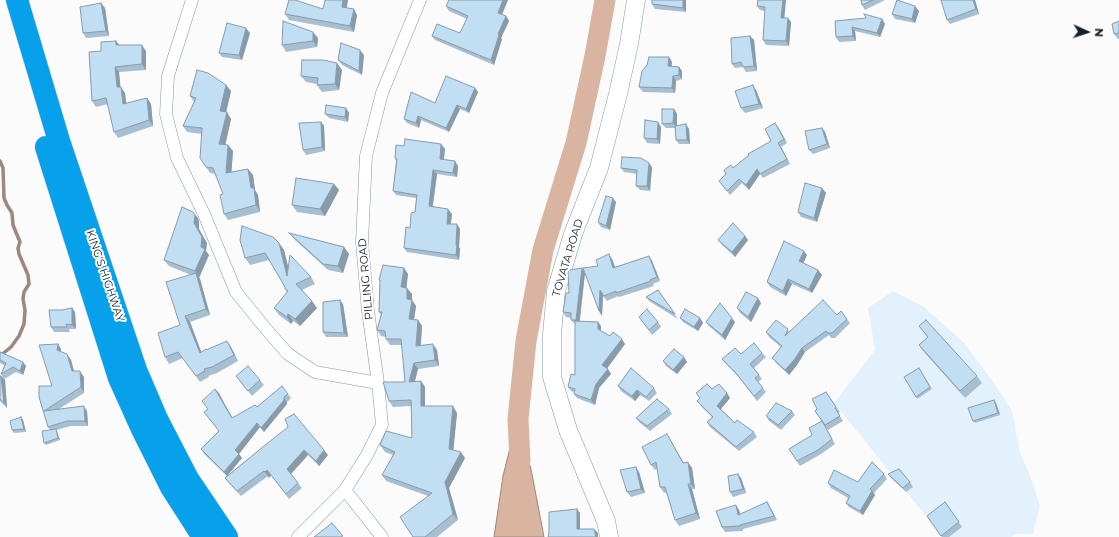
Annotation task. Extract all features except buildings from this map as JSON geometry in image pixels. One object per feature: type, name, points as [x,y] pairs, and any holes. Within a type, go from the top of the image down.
[{"type":"highway","name":"KING'S HIGHWAY","points":[[2,0],[46,147],[119,378],[142,429],[171,487],[203,537]]},
{"type":"highway","name":"KING'S HIGHWAY","points":[[17,0],[59,141],[136,370],[157,419],[188,479],[227,537]]},
{"type":"street","points":[[192,0],[168,76],[166,114],[177,158],[204,214],[236,292],[288,354],[315,372],[378,383]]},
{"type":"street","name":"PILLING ROAD","points":[[298,537],[345,490],[367,455],[382,425],[368,311],[362,242],[366,156],[382,93],[420,0]]},
{"type":"street","name":"TOVATA ROAD","points":[[609,537],[606,521],[568,430],[552,377],[552,334],[556,291],[573,234],[599,168],[622,80],[636,0]]},
{"type":"street","points":[[345,490],[382,537]]},
{"type":"shaded area","points":[[893,291],[924,307],[964,343],[994,383],[1012,411],[1020,453],[1030,475],[1040,506],[1033,534],[1017,534],[1011,537],[943,537],[834,403],[875,350],[868,308]]},
{"type":"shaded area","points":[[516,424],[531,469],[544,537],[494,537],[503,476]]},
{"type":"waterway","points":[[520,461],[518,419],[526,341],[543,250],[576,143],[595,56],[605,0]]},
{"type":"waterway","points":[[0,161],[3,168],[4,198],[12,213],[13,225],[20,242],[18,248],[19,254],[28,275],[29,284],[24,292],[23,299],[25,310],[24,324],[19,336],[11,347],[0,356]]}]
